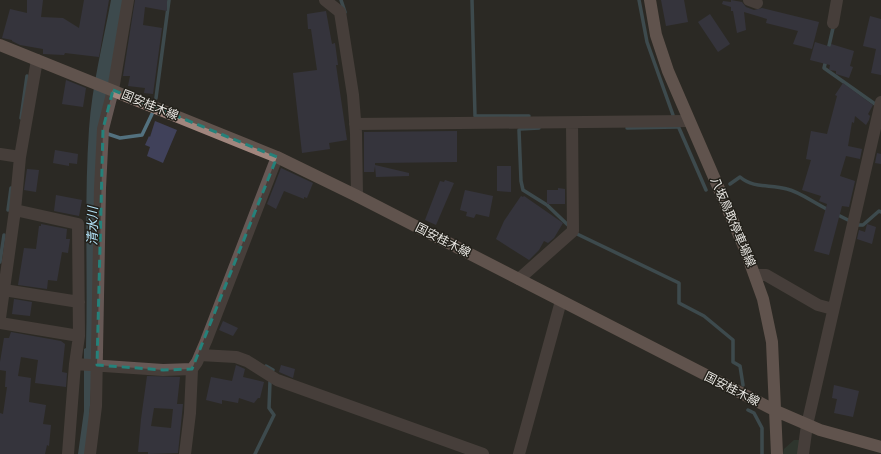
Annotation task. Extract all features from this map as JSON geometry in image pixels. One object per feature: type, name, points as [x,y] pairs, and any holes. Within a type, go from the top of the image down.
[{"type":"main road","name":"八坂鳥取停車場線","points":[[650,0],[656,35],[668,71],[756,275],[763,299],[771,335],[777,454]]},
{"type":"main road","name":"国安桂木線","points":[[0,45],[95,82],[277,157],[357,196],[776,411],[820,430],[881,447]]},
{"type":"street","points":[[90,454],[96,406],[100,188],[103,136],[128,0]]},
{"type":"street","points":[[325,0],[340,12],[353,95],[357,196]]},
{"type":"street","points":[[832,23],[837,0]]},
{"type":"street","points":[[0,318],[15,210],[20,157],[37,60]]},
{"type":"street","points":[[803,454],[807,425],[881,102]]},
{"type":"street","points":[[355,124],[689,122]]},
{"type":"street","points":[[519,279],[573,231],[572,123]]},
{"type":"street","points":[[0,154],[20,157]]},
{"type":"street","points":[[185,454],[190,413],[192,369],[200,355],[277,157]]},
{"type":"street","points":[[15,210],[78,224],[80,336],[75,364],[68,454]]},
{"type":"street","points":[[756,275],[766,276],[793,289],[818,305],[833,309]]},
{"type":"street","points":[[4,290],[79,302]]},
{"type":"street","points":[[519,454],[562,301]]},
{"type":"street","points":[[0,323],[80,336]]},
{"type":"street","points":[[200,355],[236,357],[247,361],[277,380],[483,454]]},
{"type":"street","points":[[75,364],[97,364],[163,370],[192,369]]},
{"type":"highlighted area","points":[[113,90],[277,157],[192,369],[163,370],[97,365],[103,129]]},
{"type":"green space","points":[[794,440],[802,440],[800,454],[783,454],[784,449]]},
{"type":"water","name":"清水川","points":[[111,0],[124,0],[110,79],[87,454],[78,454],[84,411],[87,184],[90,113]]},
{"type":"building","points":[[27,0],[43,0],[41,17],[63,18],[79,28],[84,0],[109,0],[99,57],[65,53],[64,55],[43,54],[43,49],[20,45],[12,40],[2,38],[10,9],[27,13]]},
{"type":"building","points":[[135,0],[167,0],[167,11],[145,7],[143,25],[162,28],[153,94],[144,93],[145,88],[128,86],[130,76],[123,76]]},
{"type":"building","points":[[661,0],[684,0],[688,22],[666,26]]},
{"type":"building","points":[[731,0],[742,2],[746,7],[754,10],[762,8],[819,22],[812,49],[793,44],[798,31],[766,23],[767,19],[744,12],[746,30],[737,33],[731,7],[722,4],[723,1],[731,2]]},
{"type":"building","points":[[326,11],[332,44],[335,43],[338,65],[336,65],[347,140],[329,143],[330,149],[302,153],[293,73],[317,70],[311,29],[308,29],[307,14]]},
{"type":"building","points":[[710,14],[730,44],[718,52],[698,22]]},
{"type":"building","points":[[870,16],[881,19],[881,75],[871,73],[876,49],[863,46]]},
{"type":"building","points":[[815,42],[831,47],[831,44],[854,51],[850,66],[853,67],[849,78],[836,74],[836,71],[829,70],[830,65],[810,60]]},
{"type":"building","points":[[66,80],[86,88],[83,107],[62,104]]},
{"type":"building","points":[[843,83],[873,105],[868,114],[870,116],[866,125],[855,116],[854,123],[852,122],[848,146],[862,149],[860,159],[846,156],[840,176],[855,181],[849,207],[842,206],[829,255],[814,251],[827,204],[819,201],[821,196],[802,190],[811,160],[806,159],[811,131],[827,134],[837,96],[835,95]]},
{"type":"building","points":[[155,121],[177,130],[163,163],[147,156],[150,147],[145,145],[149,136],[150,137]]},
{"type":"building","points":[[457,131],[457,162],[375,163],[375,165],[409,173],[409,176],[376,177],[375,166],[374,172],[364,172],[364,132]]},
{"type":"building","points":[[55,150],[78,154],[77,164],[69,163],[69,166],[53,163]]},
{"type":"building","points":[[877,153],[881,154],[881,164],[875,163]]},
{"type":"building","points":[[497,166],[511,166],[511,192],[497,191]]},
{"type":"building","points":[[281,168],[313,183],[307,198],[304,197],[304,199],[284,191],[276,209],[267,204]]},
{"type":"building","points":[[27,169],[39,170],[36,192],[24,190]]},
{"type":"building","points":[[445,180],[454,183],[436,225],[425,220],[440,181],[444,182]]},
{"type":"building","points":[[558,188],[565,189],[565,204],[547,204],[547,190],[558,190]]},
{"type":"building","points":[[465,190],[493,196],[489,217],[476,214],[474,218],[466,216],[467,212],[460,210]]},
{"type":"building","points":[[56,195],[82,200],[79,216],[54,211]]},
{"type":"building","points":[[521,196],[524,196],[563,223],[554,238],[548,243],[544,241],[539,250],[529,260],[496,239],[504,221]]},
{"type":"building","points":[[41,224],[67,229],[66,239],[70,239],[68,253],[62,252],[57,281],[48,280],[47,289],[18,285],[24,248],[36,249],[39,226],[41,226]]},
{"type":"building","points":[[867,224],[876,227],[872,244],[857,239],[859,230],[865,232]]},
{"type":"building","points":[[14,299],[32,302],[30,316],[12,314]]},
{"type":"building","points":[[223,321],[238,328],[233,336],[219,330]]},
{"type":"building","points":[[11,332],[61,341],[65,344],[62,372],[67,373],[66,387],[35,383],[38,360],[21,357],[18,376],[31,378],[29,402],[46,405],[43,424],[51,425],[49,446],[47,445],[45,454],[0,454],[0,413],[3,414],[7,387],[5,387],[6,371],[0,370],[0,362],[4,338],[9,338]]},
{"type":"building","points":[[236,365],[245,369],[243,377],[264,382],[260,398],[258,398],[254,403],[239,398],[238,403],[222,400],[222,404],[206,400],[211,377],[232,381]]},
{"type":"building","points":[[281,365],[295,369],[293,378],[279,372]]},
{"type":"building","points":[[147,376],[180,377],[177,404],[183,404],[178,453],[148,454],[148,452],[138,452]],"holes":[[[154,408],[173,409],[171,428],[151,426]]]},
{"type":"building","points":[[834,385],[859,391],[853,417],[834,413],[837,399],[832,398]]},
{"type":"waterway","points":[[156,98],[169,0]]},
{"type":"waterway","points":[[341,0],[345,12]]},
{"type":"waterway","points":[[472,0],[475,116]]},
{"type":"waterway","points":[[639,0],[647,42],[673,115]]},
{"type":"waterway","points":[[828,50],[833,28]]},
{"type":"waterway","points":[[826,60],[824,68],[875,104]]},
{"type":"waterway","points":[[21,118],[27,76]]},
{"type":"waterway","points":[[105,133],[120,138],[142,135],[152,114]]},
{"type":"waterway","points":[[476,116],[529,116]]},
{"type":"waterway","points":[[627,128],[677,127]]},
{"type":"waterway","points":[[520,129],[539,128]]},
{"type":"waterway","points":[[679,128],[706,190]]},
{"type":"waterway","points":[[519,130],[521,181],[523,190],[547,205],[569,226]]},
{"type":"waterway","points":[[730,184],[740,177],[745,181],[757,185],[787,189],[829,210]]},
{"type":"waterway","points":[[8,210],[11,188]]},
{"type":"waterway","points":[[836,214],[858,225],[863,225],[879,211],[881,212]]},
{"type":"waterway","points":[[575,233],[679,283],[679,303],[704,316],[733,340],[733,362],[740,366],[743,385]]},
{"type":"waterway","points":[[0,262],[4,235]]},
{"type":"waterway","points":[[266,366],[273,370]]},
{"type":"waterway","points":[[255,454],[274,415],[269,408],[270,382]]},
{"type":"waterway","points":[[748,410],[754,413],[762,428],[762,454]]}]
